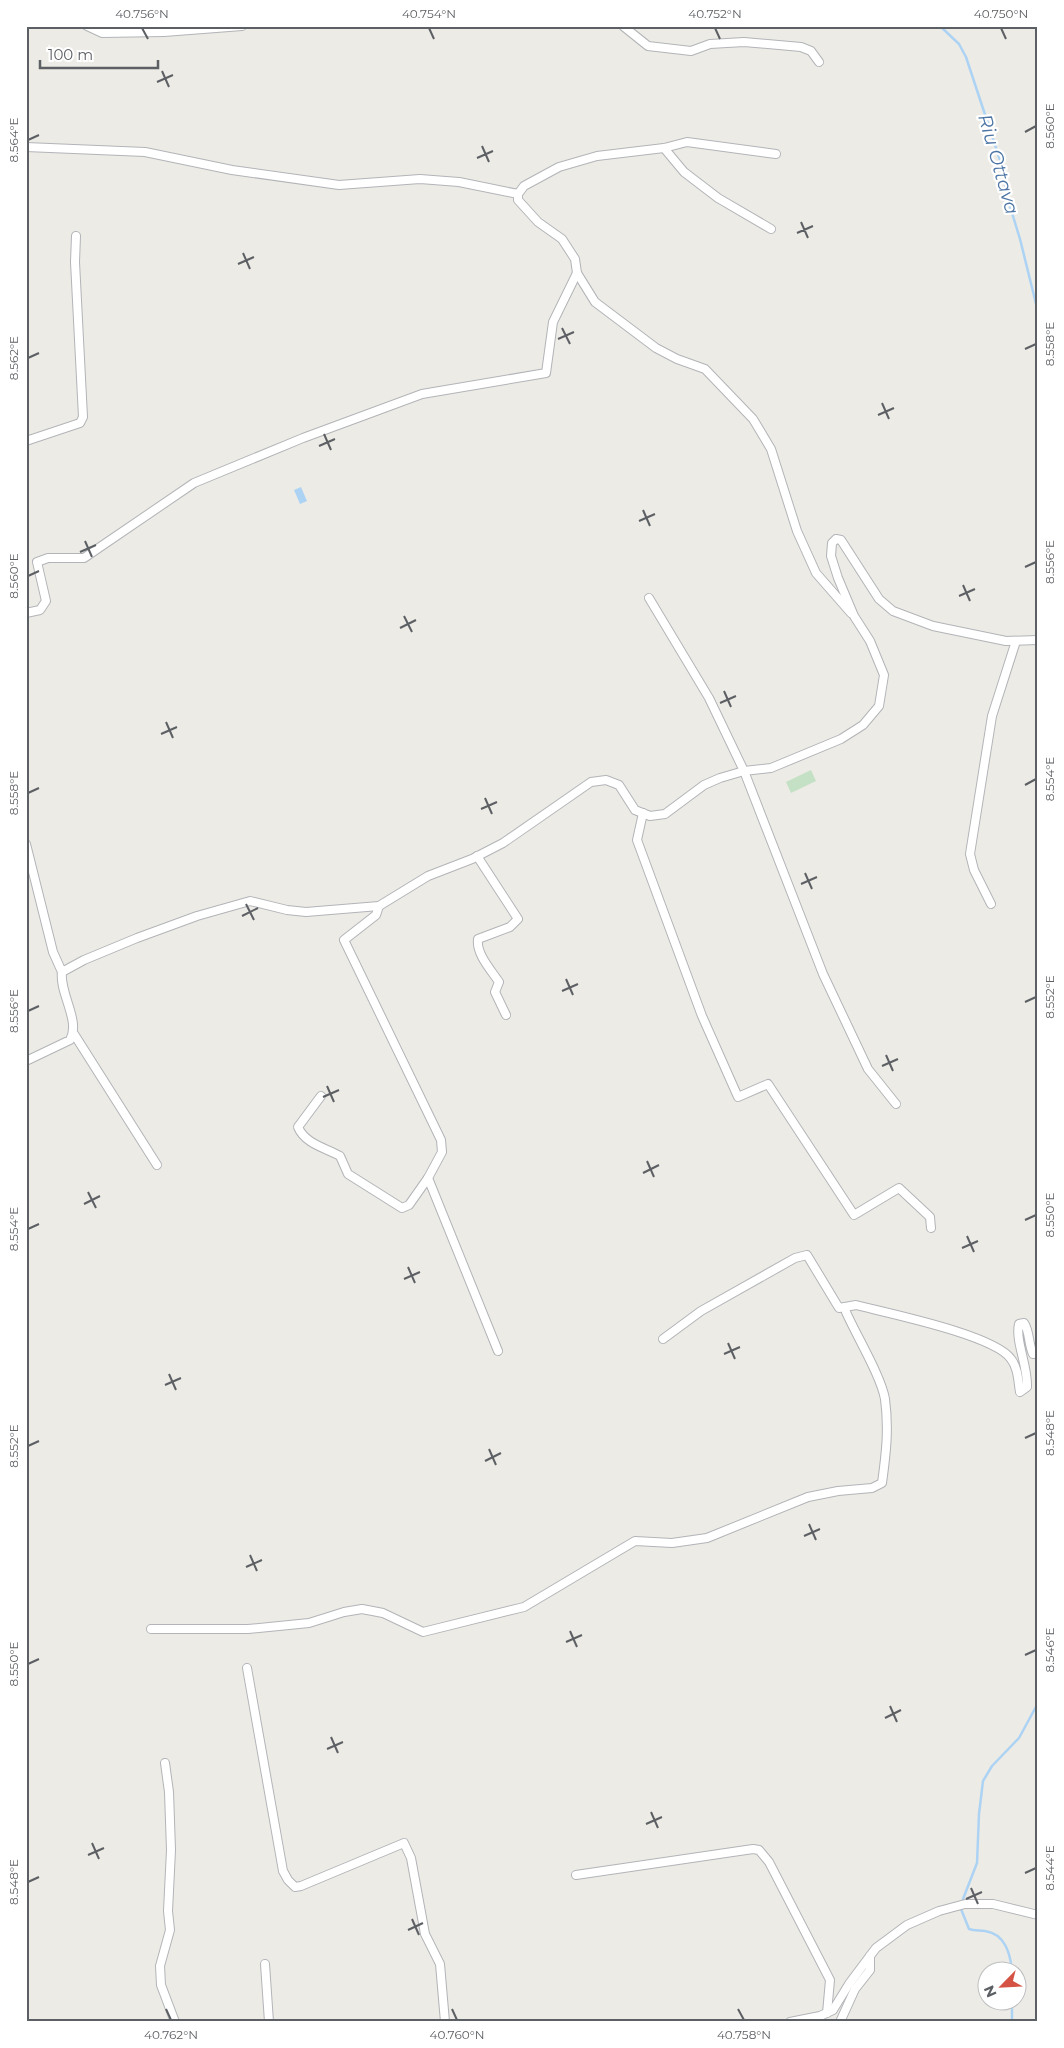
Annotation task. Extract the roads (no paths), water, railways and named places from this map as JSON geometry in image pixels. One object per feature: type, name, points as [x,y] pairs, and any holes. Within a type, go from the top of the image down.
[{"type":"street","points":[[87,26],[102,33],[164,32],[242,26]]},
{"type":"street","points":[[623,26],[648,46],[690,51],[710,44],[744,42],[801,47],[811,51],[819,62]]},
{"type":"street","points":[[776,154],[687,142],[664,148],[598,156],[559,167],[524,186],[518,194],[518,200],[523,208],[562,239],[575,260],[577,273],[595,302],[656,348],[677,359],[705,369],[753,419],[771,450],[797,531],[816,573],[854,616]]},
{"type":"street","points":[[26,147],[145,152],[232,170],[339,185],[420,179],[459,182],[518,194]]},
{"type":"street","points":[[664,148],[684,172],[718,198],[771,228]]},
{"type":"street","points":[[26,442],[80,423],[83,417],[75,262],[76,236]]},
{"type":"street","points":[[26,614],[40,610],[46,601],[37,562],[48,558],[84,558],[194,483],[303,438],[422,394],[546,373],[553,322],[577,273]]},
{"type":"street","points":[[62,972],[84,960],[137,938],[197,916],[250,900],[287,910],[306,912],[379,906],[428,876],[503,843],[591,782],[606,780],[619,785],[635,810],[650,816],[665,814],[704,785],[720,778],[744,771],[771,768],[840,739],[864,725],[879,706],[884,675],[870,641],[854,616],[838,578],[831,556],[832,543],[836,539],[842,540],[879,599],[893,611],[933,626],[1006,642],[1038,640]]},
{"type":"street","points":[[649,598],[708,695],[744,771],[823,974],[868,1069],[896,1104]]},
{"type":"street","points":[[991,904],[974,870],[970,854],[992,716],[1016,641]]},
{"type":"street","points":[[643,813],[638,840],[702,1016],[738,1098],[768,1084],[854,1215],[899,1188],[930,1217],[930,1228]]},
{"type":"street","points":[[26,844],[53,952],[62,972],[61,980],[74,1026],[74,1034],[157,1165]]},
{"type":"street","points":[[477,856],[518,919],[510,927],[478,939],[477,945],[499,982],[495,992],[506,1016]]},
{"type":"street","points":[[321,1096],[298,1127],[301,1134],[312,1143],[340,1156],[348,1174],[402,1208],[409,1205],[428,1178],[442,1152],[441,1140],[344,940],[376,916],[379,906]]},
{"type":"street","points":[[26,1061],[70,1040],[74,1034]]},
{"type":"street","points":[[428,1178],[498,1351]]},
{"type":"street","points":[[663,1339],[701,1311],[795,1258],[807,1255],[839,1308],[856,1305],[933,1324],[983,1340],[1001,1349],[1010,1358],[1016,1368],[1020,1392],[1027,1387],[1027,1377],[1017,1332],[1019,1324],[1024,1323],[1028,1329],[1030,1347],[1033,1354],[1038,1353]]},
{"type":"street","points":[[151,1629],[248,1630],[309,1623],[344,1612],[362,1609],[384,1613],[423,1632],[524,1607],[635,1541],[672,1542],[707,1538],[808,1497],[838,1491],[872,1488],[882,1483],[888,1441],[885,1398],[874,1369],[845,1307]]},
{"type":"street","points":[[247,1668],[283,1871],[288,1880],[295,1887],[302,1886],[404,1843],[412,1858],[425,1934],[440,1964],[445,2022]]},
{"type":"street","points":[[165,1763],[169,1792],[171,1850],[168,1911],[170,1930],[160,1966],[161,1985],[175,2022]]},
{"type":"street","points":[[576,1875],[753,1849],[759,1850],[769,1862],[830,1980],[827,2012]]},
{"type":"street","points":[[790,2022],[820,2016],[833,2010],[849,1984],[876,1948],[907,1925],[939,1911],[965,1904],[993,1904],[1038,1915]]},
{"type":"street","points":[[840,2022],[855,1989],[870,1970],[870,1956]]},
{"type":"street","points":[[265,1964],[269,2022]]},
{"type":"water","points":[[301,487],[307,501],[300,504],[294,490]]},
{"type":"waterway","name":"Riu Ottava","points":[[940,26],[959,44],[966,57],[1000,160],[1009,203],[1038,312]]},
{"type":"waterway","name":"Riu Ottava","points":[[963,1899],[977,1863],[979,1814],[983,1781],[992,1766],[1019,1738],[1038,1703]]},
{"type":"waterway","name":"Riu Ottava","points":[[961,1909],[969,1929],[985,1931],[997,1936],[1005,1945],[1010,1960]]},
{"type":"waterway","name":"Riu Ottava","points":[[1012,2010],[1012,2022]]}]
